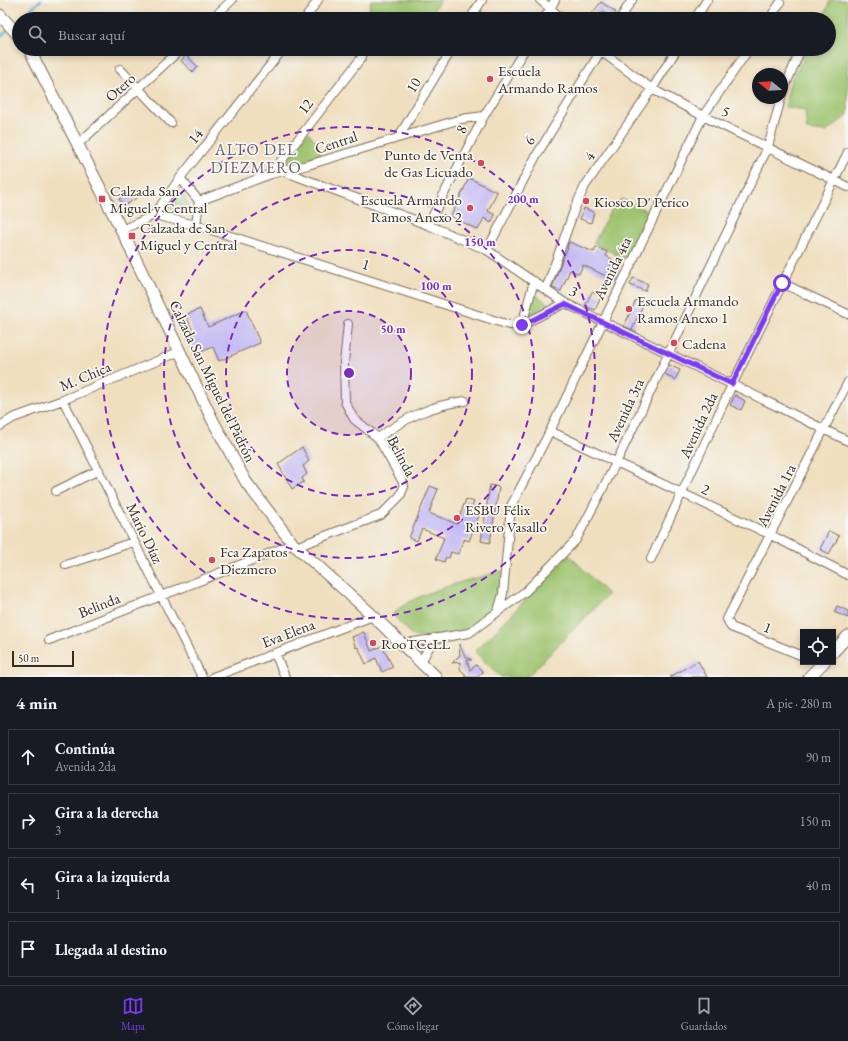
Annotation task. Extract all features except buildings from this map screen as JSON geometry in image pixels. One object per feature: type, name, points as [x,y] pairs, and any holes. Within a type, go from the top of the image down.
[{"type":"main road","name":"Calzada San Miguel del Padrón","points":[[32,56],[122,230],[181,351],[212,419],[246,482],[295,546],[373,616],[436,677]]},
{"type":"main road","points":[[836,649],[848,636]]},
{"type":"main road","points":[[809,677],[819,665]]},
{"type":"street","points":[[219,12],[232,0]]},
{"type":"street","points":[[310,12],[318,0]]},
{"type":"street","points":[[474,12],[482,0]]},
{"type":"street","points":[[540,0],[555,12]]},
{"type":"street","points":[[548,12],[555,0]]},
{"type":"street","points":[[624,12],[632,0]]},
{"type":"street","points":[[699,12],[706,0]]},
{"type":"street","points":[[774,12],[780,3]]},
{"type":"street","name":"Otero","points":[[77,145],[139,90],[174,56]]},
{"type":"street","name":"14","points":[[122,230],[154,215],[180,178],[277,56]]},
{"type":"street","name":"12","points":[[271,174],[362,56]]},
{"type":"street","name":"10","points":[[399,136],[448,56]]},
{"type":"street","name":"8","points":[[428,225],[484,116],[521,56]]},
{"type":"street","name":"6","points":[[488,250],[536,156],[596,56]]},
{"type":"street","name":"5","points":[[608,56],[652,89],[703,116],[848,187]]},
{"type":"street","name":"4","points":[[546,289],[575,208],[585,186],[652,89],[673,56]]},
{"type":"street","name":"Avenida 4ta","points":[[498,611],[503,594],[511,506],[550,431],[703,116],[744,56]]},
{"type":"street","points":[[788,80],[798,56]]},
{"type":"street","points":[[120,69],[172,123]]},
{"type":"street","name":"Avenida 3ra","points":[[402,644],[469,633],[526,591],[576,540],[616,463],[667,354],[768,147],[779,104]]},
{"type":"street","name":"Central","points":[[198,200],[271,174],[283,172],[399,136],[461,119],[484,116]]},
{"type":"street","name":"Avenida 2da","points":[[650,560],[732,384],[848,152]]},
{"type":"street","name":"3","points":[[283,172],[428,225],[488,250],[546,289],[565,304],[848,441]]},
{"type":"street","points":[[180,178],[198,200],[196,225]]},
{"type":"street","name":"1","points":[[154,215],[196,225],[508,325],[522,325]]},
{"type":"street","points":[[522,325],[534,281]]},
{"type":"street","points":[[782,283],[848,314]]},
{"type":"street","points":[[522,325],[565,304]]},
{"type":"street","name":"Belinda","points":[[49,640],[160,596],[381,515],[400,496],[404,487],[403,482],[378,438],[354,419],[345,402],[344,364],[348,324]]},
{"type":"street","name":"M. Chica","points":[[0,426],[13,418],[63,400],[181,351]]},
{"type":"street","name":"Avenida 1ra","points":[[727,619],[848,382]]},
{"type":"street","name":"Mario Díaz","points":[[63,400],[99,470],[160,596],[202,677]]},
{"type":"street","points":[[378,438],[407,418],[425,410],[448,403],[465,401]]},
{"type":"street","name":"2","points":[[550,431],[771,535],[848,575]]},
{"type":"street","points":[[56,491],[99,470]]},
{"type":"street","points":[[66,565],[133,542]]},
{"type":"street","name":"Eva Elena","points":[[213,677],[373,616]]},
{"type":"street","name":"1","points":[[727,619],[730,627],[800,655]]},
{"type":"street","points":[[421,662],[434,638]]},
{"type":"street","points":[[275,653],[285,677]]},
{"type":"green space","points":[[371,0],[440,0],[432,12],[368,12]]},
{"type":"green space","points":[[830,0],[848,0],[848,115],[826,132],[807,130],[805,110],[785,107],[786,104],[788,104],[788,94],[791,80],[805,56],[836,56],[836,12],[826,12]]},
{"type":"green space","points":[[308,132],[318,144],[321,155],[288,167],[284,161]]},
{"type":"green space","points":[[176,192],[183,194],[191,210],[189,215],[162,212]]},
{"type":"green space","points":[[621,199],[649,212],[625,259],[594,243],[610,211]]},
{"type":"green space","points":[[533,293],[550,305],[528,316]]},
{"type":"green space","points":[[569,555],[608,594],[527,677],[501,677],[475,652]]},
{"type":"green space","points":[[503,571],[499,603],[468,631],[425,638],[413,636],[394,616],[394,613],[403,606],[429,593],[461,582]]},
{"type":"waterway","points":[[28,12],[41,0]]},
{"type":"waterway","points":[[0,37],[8,30]]},
{"type":"place","name":"Escuela Armando Ramos","points":[[490,79]]},
{"type":"place","name":"Punto de Venta de Gas Licuado","points":[[481,163]]},
{"type":"place","name":"Calzada San Miguel y Central","points":[[102,199]]},
{"type":"place","name":"Kiosco D' Perico","points":[[586,201]]},
{"type":"place","name":"Escuela Armando Ramos Anexo 2","points":[[470,208]]},
{"type":"place","name":"Calzada de San Miguel y Central","points":[[132,236]]},
{"type":"place","name":"Escuela Armando Ramos Anexo 1","points":[[629,309]]},
{"type":"place","name":"Cadena","points":[[674,343]]},
{"type":"place","name":"ESBU Félix Rivero Vasallo","points":[[457,518]]},
{"type":"place","name":"Fca Zapatos Diezmero","points":[[212,560]]},
{"type":"place","name":"RooTCeLL","points":[[373,643]]},
{"type":"district","name":"ALTO DEL DIEZMERO","points":[[256,158]]},
{"type":"route","points":[[522,325],[565,304],[732,384],[782,283]]}]
